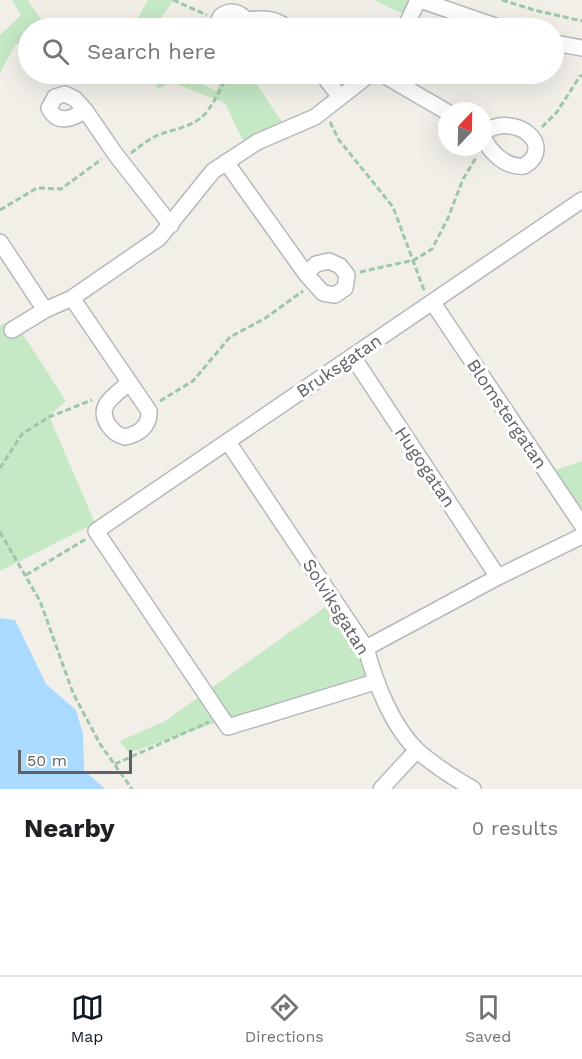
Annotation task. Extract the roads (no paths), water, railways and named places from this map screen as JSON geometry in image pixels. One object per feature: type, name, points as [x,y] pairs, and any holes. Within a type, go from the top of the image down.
[{"type":"street","points":[[410,18],[419,0],[472,18]]},
{"type":"street","points":[[221,18],[224,13],[232,11],[241,14],[244,18]]},
{"type":"street","points":[[564,45],[582,48]]},
{"type":"street","points":[[330,84],[340,97]]},
{"type":"street","points":[[12,330],[45,310],[72,298],[159,238],[213,171],[257,142],[315,117],[357,84]]},
{"type":"street","points":[[399,84],[438,107]]},
{"type":"street","points":[[86,110],[116,155],[171,225]]},
{"type":"street","points":[[502,124],[521,129],[533,137],[535,152],[524,166],[513,165],[491,151],[484,138],[502,124]]},
{"type":"street","points":[[226,162],[310,279],[323,293],[335,295],[345,288],[347,275],[340,266],[329,261],[316,264],[310,279]]},
{"type":"street","name":"Bruksgatan","points":[[375,682],[225,722],[96,531],[582,200]]},
{"type":"street","points":[[0,242],[45,310]]},
{"type":"street","points":[[72,298],[147,408],[149,416],[147,425],[125,437],[113,432],[104,419],[104,410],[108,402],[129,383]]},
{"type":"street","name":"Blomstergatan","points":[[433,303],[582,525]]},
{"type":"street","name":"Hugogatan","points":[[353,357],[498,576]]},
{"type":"street","name":"Solviksgatan","points":[[228,442],[366,648],[375,682],[391,713],[417,750],[473,789]]},
{"type":"street","points":[[366,648],[498,576],[582,536]]},
{"type":"street","points":[[381,789],[417,750]]},
{"type":"water","points":[[0,618],[15,620],[46,684],[76,710],[83,734],[84,770],[105,789],[0,789]]}]
